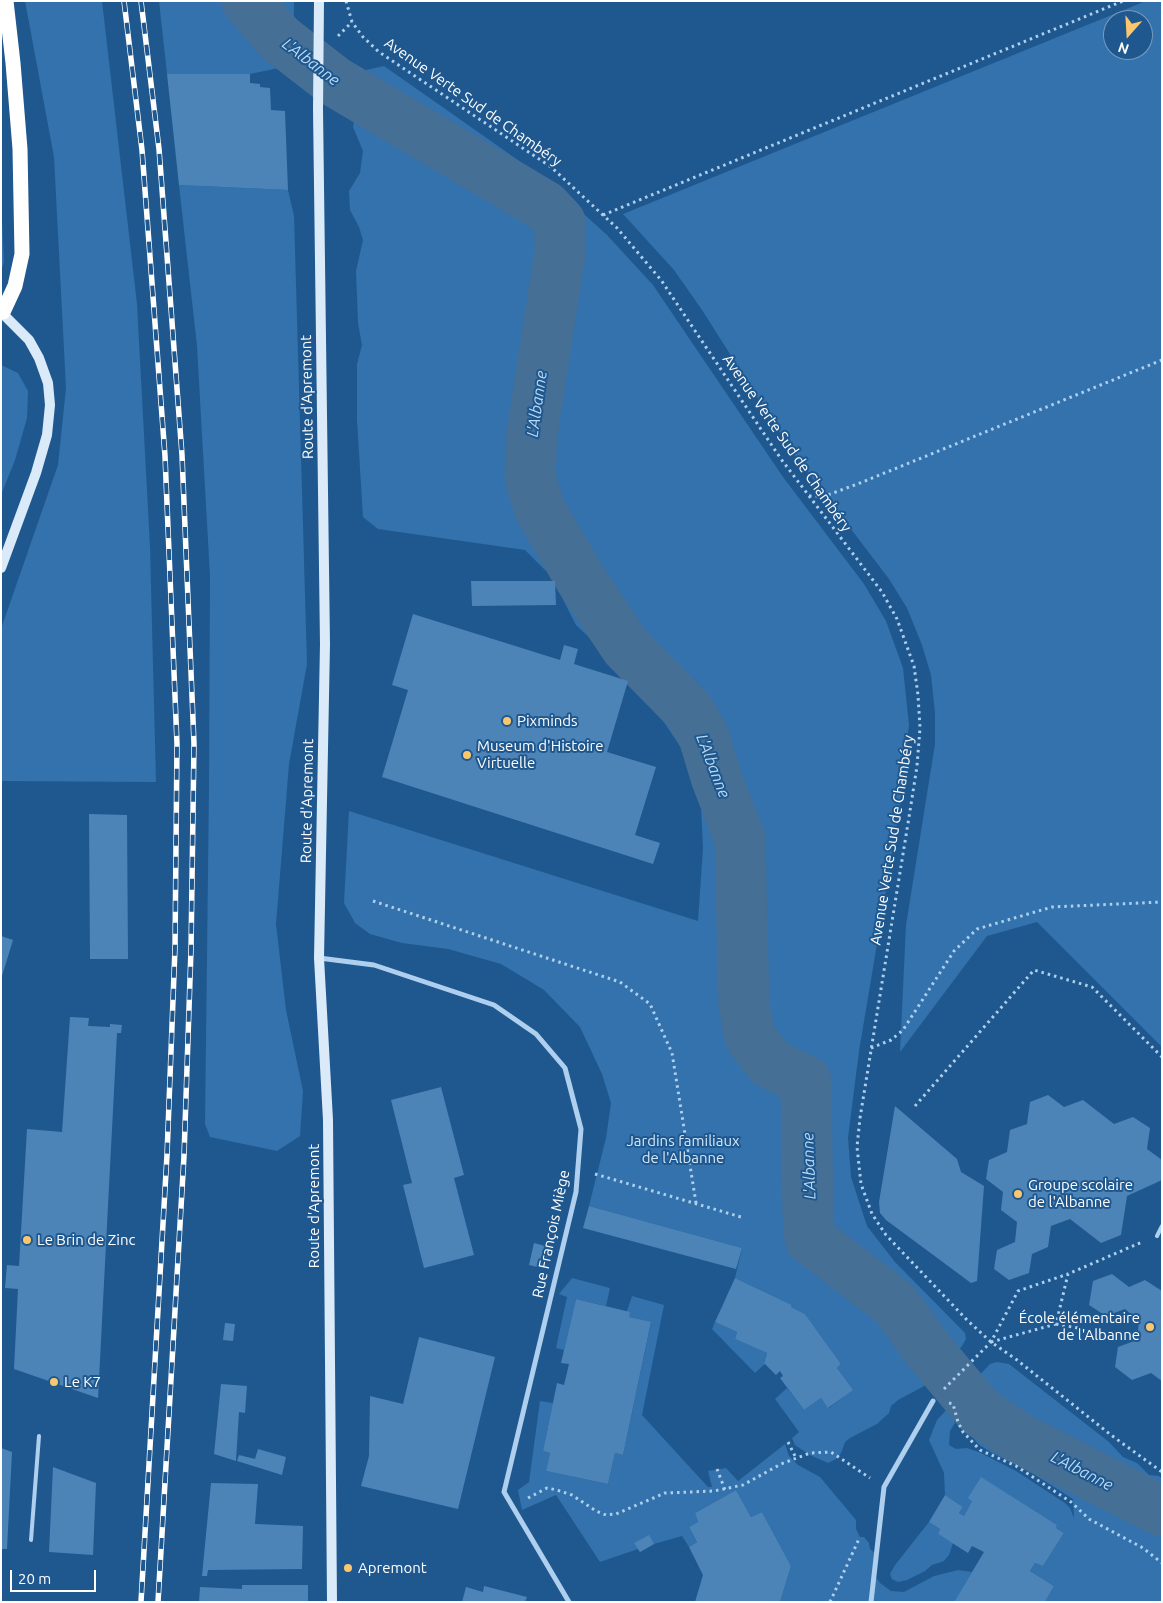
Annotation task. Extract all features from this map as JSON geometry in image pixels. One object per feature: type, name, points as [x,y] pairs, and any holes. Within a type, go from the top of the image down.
[{"type":"highway","points":[[2,312],[15,286],[22,254],[20,149],[6,1]]},
{"type":"main road","name":"Route d'Apremont","points":[[319,1],[318,109],[325,644],[319,958],[328,1120],[332,1602]]},
{"type":"main road","points":[[1,568],[36,472],[47,435],[50,405],[48,383],[39,358],[29,340],[2,312]]},
{"type":"street","name":"Rue François Miège","points":[[319,958],[374,965],[494,1005],[536,1034],[565,1068],[581,1129],[576,1192],[504,1492],[569,1602]]},
{"type":"street","points":[[870,1602],[884,1487],[934,1401]]},
{"type":"lane","points":[[1157,1236],[1162,1226]]},
{"type":"lane","points":[[31,1540],[39,1436]]},
{"type":"path","name":"Avenue Verte Sud de Chambéry","points":[[346,1],[352,22],[363,37],[379,52],[551,167],[617,228],[661,280],[781,459],[882,592],[897,619],[914,666],[920,728],[917,766],[860,1118],[857,1147],[861,1184],[878,1224],[886,1235],[967,1320],[991,1342],[1162,1472]]},
{"type":"path","points":[[603,215],[1123,1]]},
{"type":"path","points":[[808,496],[825,496],[860,483],[1162,360]]},
{"type":"path","points":[[373,901],[620,982],[650,1004],[672,1053],[696,1203]]},
{"type":"path","points":[[871,1048],[891,1040],[903,1030],[954,951],[976,929],[1052,907],[1162,902]]},
{"type":"path","points":[[915,1106],[1034,970],[1092,986],[1162,1057]]},
{"type":"path","points":[[578,1169],[741,1217]]},
{"type":"path","points":[[934,1401],[991,1342],[1018,1291],[1068,1274],[1157,1236]]},
{"type":"path","points":[[1056,1324],[1068,1274]]},
{"type":"path","points":[[991,1342],[1056,1324],[1104,1334],[1137,1333]]},
{"type":"path","points":[[934,1401],[953,1404],[963,1432],[980,1450],[1016,1466],[1070,1502],[1089,1519],[1143,1548],[1162,1564]]},
{"type":"path","points":[[788,1442],[796,1458]]},
{"type":"path","points":[[520,1501],[548,1488],[572,1495],[596,1511],[606,1515],[616,1514],[665,1492],[726,1490],[743,1485],[796,1458],[810,1453],[831,1452],[884,1487]]},
{"type":"path","points":[[717,1469],[726,1490]]},
{"type":"path","points":[[830,1602],[860,1538]]},
{"type":"green space","points":[[25,1],[102,1],[137,304],[150,547],[156,782],[1,781],[1,629],[58,465],[66,388],[54,157]]},
{"type":"green space","points":[[159,1],[294,1],[293,65],[250,74],[167,74]]},
{"type":"green space","points":[[1146,1],[1162,1],[1162,1047],[1037,922],[987,936],[900,1052],[906,925],[935,744],[935,713],[931,675],[922,645],[907,608],[889,579],[793,453],[702,310],[674,270],[623,214],[1103,19],[1103,60],[1153,60],[1153,10],[1124,10]]},
{"type":"green space","name":"Jardins familiaux de l'Albanne","points":[[384,66],[545,179],[607,235],[653,285],[783,477],[864,584],[886,621],[903,668],[909,725],[900,807],[859,1051],[848,1138],[851,1177],[867,1226],[895,1262],[965,1333],[966,1339],[928,1384],[898,1400],[891,1406],[889,1413],[877,1424],[845,1442],[841,1453],[836,1459],[828,1463],[810,1455],[795,1445],[792,1438],[799,1432],[775,1399],[787,1388],[804,1410],[821,1398],[829,1408],[852,1390],[837,1368],[841,1364],[805,1314],[791,1307],[792,1305],[735,1278],[742,1248],[589,1206],[606,1138],[611,1103],[602,1074],[580,1027],[544,990],[501,964],[448,949],[402,943],[370,934],[355,923],[344,903],[349,811],[698,921],[703,848],[701,806],[690,761],[649,700],[614,661],[576,625],[551,576],[525,550],[378,529],[363,517],[357,420],[357,364],[362,345],[358,323],[356,271],[363,240],[350,210],[349,191],[360,173],[363,151],[353,127],[362,71]]},
{"type":"green space","points":[[179,185],[288,190],[294,216],[307,664],[289,764],[276,924],[286,1010],[303,1091],[300,1136],[277,1151],[210,1137],[205,1124],[210,576],[197,346]]},
{"type":"green space","points":[[1,200],[4,262],[1,272]]},
{"type":"green space","points":[[1,365],[18,373],[28,391],[27,418],[15,460],[1,495]]},
{"type":"green space","points":[[572,1278],[610,1288],[606,1306],[576,1299],[564,1350],[556,1348],[567,1297],[559,1294]]},
{"type":"green space","points":[[632,1296],[664,1305],[642,1415],[708,1487],[712,1487],[708,1471],[726,1468],[738,1481],[785,1444],[789,1456],[798,1465],[820,1477],[856,1520],[856,1529],[860,1537],[864,1537],[869,1543],[870,1549],[876,1554],[874,1574],[880,1583],[891,1591],[904,1592],[934,1576],[958,1570],[972,1572],[954,1602],[780,1602],[791,1566],[762,1512],[751,1517],[736,1490],[695,1513],[698,1522],[689,1527],[697,1542],[689,1547],[682,1536],[654,1544],[640,1552],[638,1549],[600,1562],[556,1495],[522,1510],[518,1490],[529,1482],[540,1401],[553,1403],[543,1451],[550,1453],[546,1471],[608,1484],[615,1453],[623,1455],[651,1323],[629,1317],[627,1311]]},
{"type":"green space","points":[[715,1322],[737,1332],[735,1339],[767,1353],[764,1362],[766,1363],[755,1373],[712,1329]]},
{"type":"green space","points":[[997,1362],[1009,1364],[1109,1442],[1123,1457],[1137,1463],[1149,1475],[1159,1476],[1162,1479],[1162,1602],[1045,1602],[1054,1586],[1030,1571],[1035,1563],[1043,1566],[1064,1533],[1056,1528],[1057,1525],[981,1478],[964,1516],[959,1513],[963,1507],[945,1495],[944,1473],[929,1440],[937,1420],[951,1405],[955,1423],[950,1431],[949,1445],[956,1449],[967,1448],[981,1453],[1016,1471],[1065,1503],[1070,1508],[1074,1518],[1073,1499],[1021,1466],[992,1453],[978,1444],[963,1424],[956,1400],[990,1364]]},
{"type":"green space","points":[[929,1522],[940,1529],[938,1534],[953,1543],[949,1555],[944,1561],[932,1565],[925,1571],[907,1580],[898,1582],[892,1579],[890,1574],[895,1565]]},
{"type":"building","points":[[167,74],[250,74],[250,83],[270,88],[271,110],[285,111],[288,190],[179,185]]},
{"type":"building","points":[[471,581],[555,581],[556,605],[472,606]]},
{"type":"building","name":"Pixminds","points":[[413,614],[560,660],[564,645],[578,649],[574,664],[628,681],[607,752],[656,767],[635,835],[660,843],[653,864],[382,777],[408,690],[392,685]]},
{"type":"building","points":[[89,814],[127,815],[128,959],[90,959]]},
{"type":"building","points":[[1,936],[13,940],[2,976],[1,976]]},
{"type":"building","points":[[70,1017],[89,1018],[88,1026],[110,1027],[110,1024],[122,1025],[121,1033],[117,1033],[98,1398],[14,1369],[18,1289],[5,1288],[7,1265],[19,1266],[27,1129],[62,1132]]},
{"type":"building","points":[[441,1087],[464,1175],[454,1178],[474,1255],[424,1268],[403,1185],[412,1183],[391,1100]]},
{"type":"building","points":[[1048,1095],[1064,1107],[1083,1100],[1114,1124],[1133,1117],[1150,1128],[1147,1149],[1162,1160],[1162,1180],[1127,1196],[1121,1235],[1101,1243],[1070,1219],[1051,1226],[1048,1247],[1032,1254],[1029,1273],[1009,1280],[994,1269],[997,1250],[1015,1242],[1017,1222],[1001,1210],[1003,1192],[986,1179],[989,1160],[1007,1152],[1010,1130],[1027,1124],[1030,1102]]},
{"type":"building","points":[[895,1106],[957,1159],[961,1172],[984,1186],[977,1281],[971,1283],[886,1220],[880,1213],[879,1202]]},
{"type":"building","points":[[589,1206],[742,1248],[736,1269],[583,1228]]},
{"type":"building","points":[[534,1243],[549,1247],[545,1269],[529,1265]]},
{"type":"building","name":"École élémentaire de l'Albanne","points":[[1112,1274],[1129,1287],[1145,1280],[1162,1291],[1162,1381],[1151,1373],[1132,1380],[1115,1367],[1118,1347],[1137,1340],[1139,1321],[1125,1309],[1106,1316],[1089,1305],[1093,1281]]},
{"type":"building","points":[[735,1278],[792,1305],[791,1307],[805,1314],[841,1364],[837,1368],[853,1390],[828,1408],[821,1398],[804,1410],[780,1378],[783,1376],[780,1371],[776,1375],[764,1363],[767,1353],[735,1339],[737,1332],[715,1322]]},
{"type":"building","points":[[576,1299],[630,1312],[629,1317],[651,1322],[623,1455],[615,1453],[608,1484],[546,1471],[550,1453],[543,1451],[557,1383],[564,1385],[569,1364],[561,1363]]},
{"type":"building","points":[[225,1323],[235,1324],[233,1341],[223,1340]]},
{"type":"building","points":[[419,1337],[495,1357],[458,1509],[361,1486],[369,1456],[370,1396],[403,1404]]},
{"type":"building","points":[[221,1384],[247,1386],[245,1413],[239,1412],[236,1461],[214,1454]]},
{"type":"building","points":[[1,1448],[12,1452],[7,1549],[1,1549]]},
{"type":"building","points":[[258,1449],[286,1457],[282,1475],[237,1461],[239,1455],[255,1459]]},
{"type":"building","points":[[53,1467],[96,1483],[93,1555],[49,1552]]},
{"type":"building","points":[[981,1477],[1057,1525],[1056,1528],[1064,1533],[1043,1566],[1035,1563],[1030,1571],[1054,1586],[1045,1602],[954,1602],[984,1552],[972,1546],[968,1553],[938,1534],[940,1529],[929,1522],[945,1495],[963,1507],[959,1513],[964,1516],[972,1501],[968,1498]]},
{"type":"building","points":[[211,1483],[258,1484],[255,1524],[303,1526],[302,1569],[208,1570],[207,1576],[202,1576]]},
{"type":"building","points":[[736,1490],[751,1517],[762,1512],[791,1566],[780,1602],[695,1602],[703,1575],[689,1547],[697,1542],[689,1527],[698,1522],[695,1513]]},
{"type":"building","points":[[649,1535],[654,1544],[640,1552],[634,1543]]},
{"type":"building","points":[[242,1585],[308,1585],[308,1602],[199,1602],[200,1587],[242,1589]]},
{"type":"building","points":[[484,1586],[527,1597],[525,1602],[462,1602],[466,1587],[483,1592]]},
{"type":"waterway","name":"L'Albanne","points":[[247,1],[280,39],[334,81],[545,206],[560,222],[560,252],[532,434],[530,476],[539,508],[580,578],[626,647],[690,712],[704,737],[716,777],[740,839],[744,1005],[750,1037],[770,1063],[806,1081],[810,1239],[894,1303],[929,1351],[980,1412],[1021,1439],[1162,1511]]},
{"type":"railway","points":[[124,1],[142,150],[165,456],[177,744],[175,948],[167,1155],[141,1602]]},
{"type":"railway","points":[[141,1],[159,149],[182,455],[194,744],[191,950],[184,1156],[158,1602]]},
{"type":"place","name":"Pixminds","points":[[507,721]]},
{"type":"place","name":"Museum d'Histoire Virtuelle","points":[[467,755]]},
{"type":"place","name":"Groupe scolaire de l'Albanne","points":[[1018,1194]]},
{"type":"place","name":"Le Brin de Zinc","points":[[27,1240]]},
{"type":"place","name":"École élémentaire de l'Albanne","points":[[1150,1327]]},
{"type":"place","name":"Le K7","points":[[54,1382]]},
{"type":"place","name":"Apremont","points":[[348,1568]]}]
